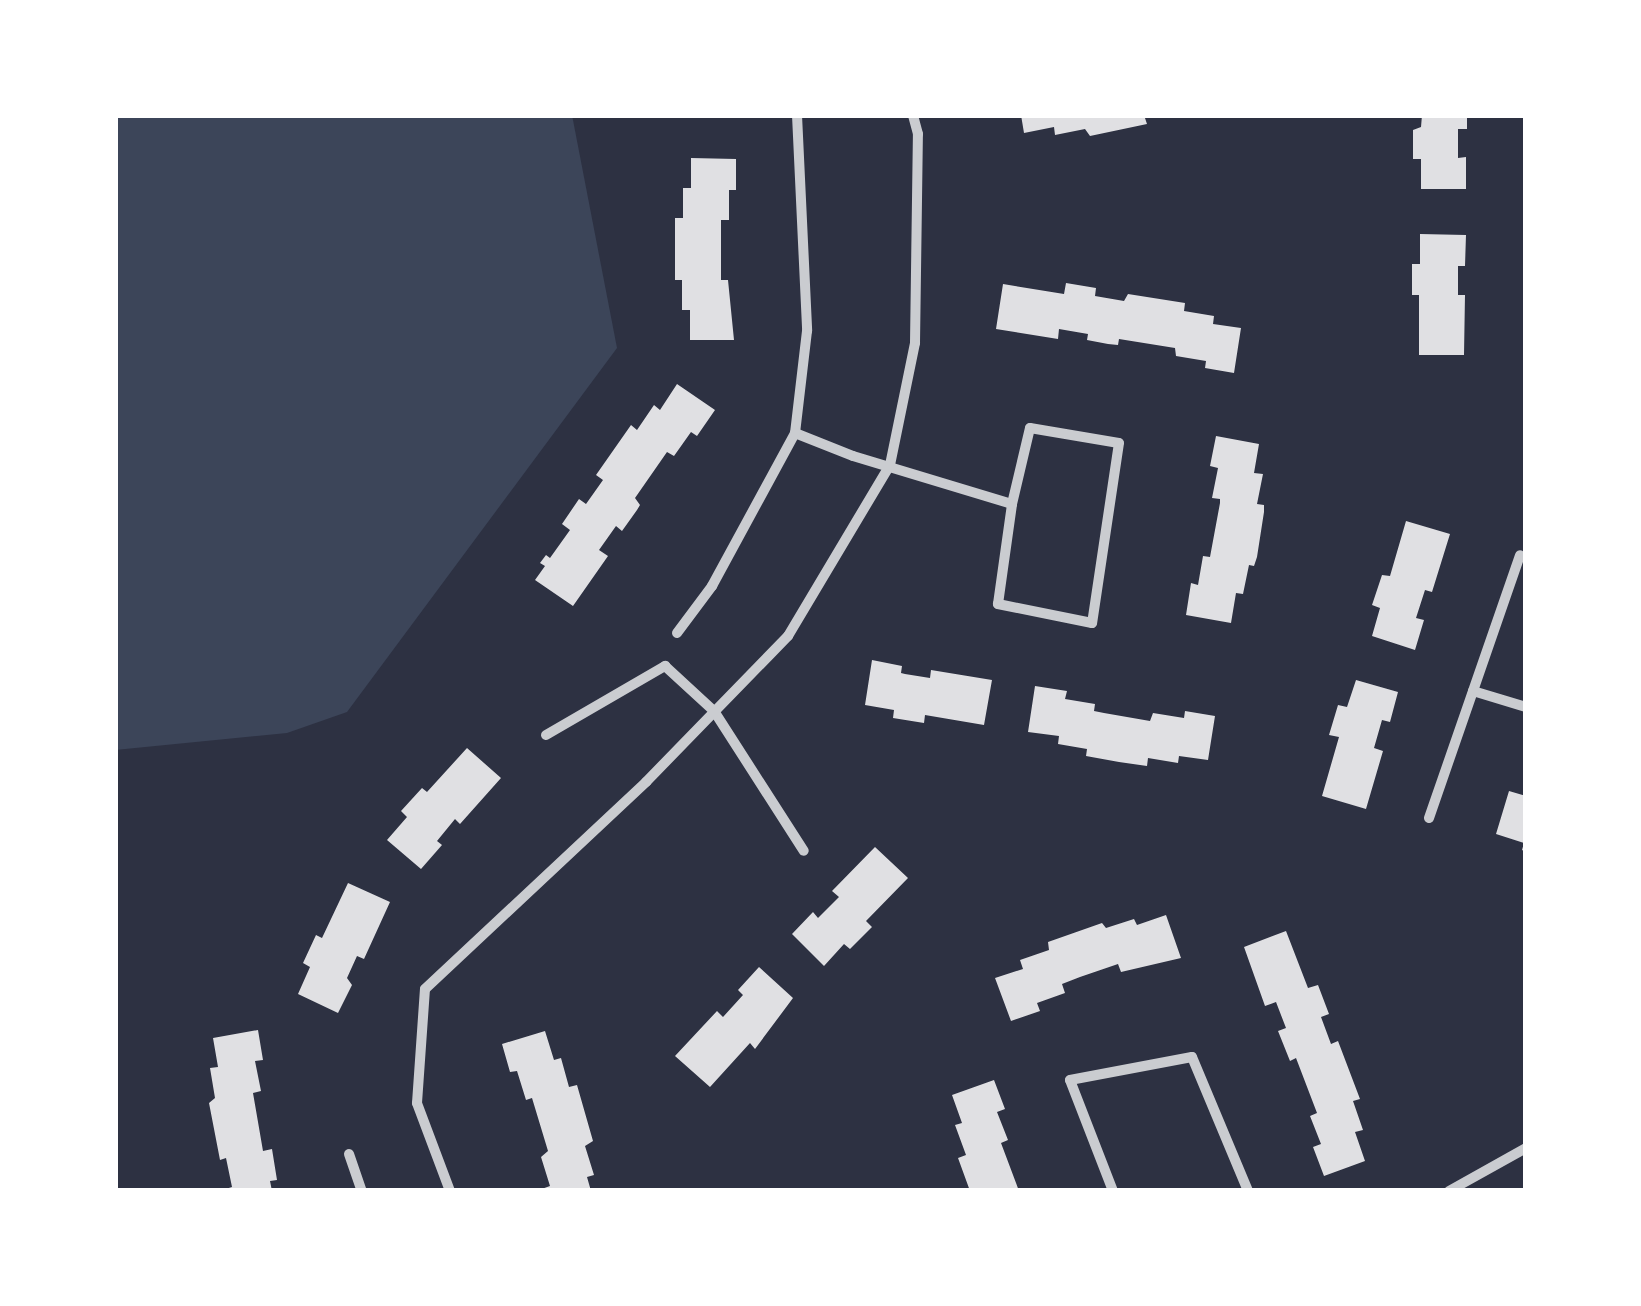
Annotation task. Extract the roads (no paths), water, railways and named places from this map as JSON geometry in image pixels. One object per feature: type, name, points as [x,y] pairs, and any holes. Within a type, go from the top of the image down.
[{"type":"street","points":[[677,634],[712,586],[795,433],[807,331],[798,115]]},
{"type":"street","points":[[450,1191],[417,1102],[425,989],[591,836],[788,636],[890,464],[916,342],[918,134],[913,115]]},
{"type":"street","points":[[1030,428],[1120,444],[1092,623],[998,604],[1012,504],[1030,428]]},
{"type":"street","points":[[795,433],[960,492],[1012,504]]},
{"type":"street","points":[[1429,818],[1520,554]]},
{"type":"street","points":[[546,735],[665,666],[714,711],[804,851]]},
{"type":"street","points":[[1473,690],[1526,707]]},
{"type":"street","points":[[1113,1191],[1070,1080],[1192,1058],[1248,1191]]},
{"type":"street","points":[[1448,1191],[1526,1148]]},
{"type":"street","points":[[349,1154],[362,1191]]}]
